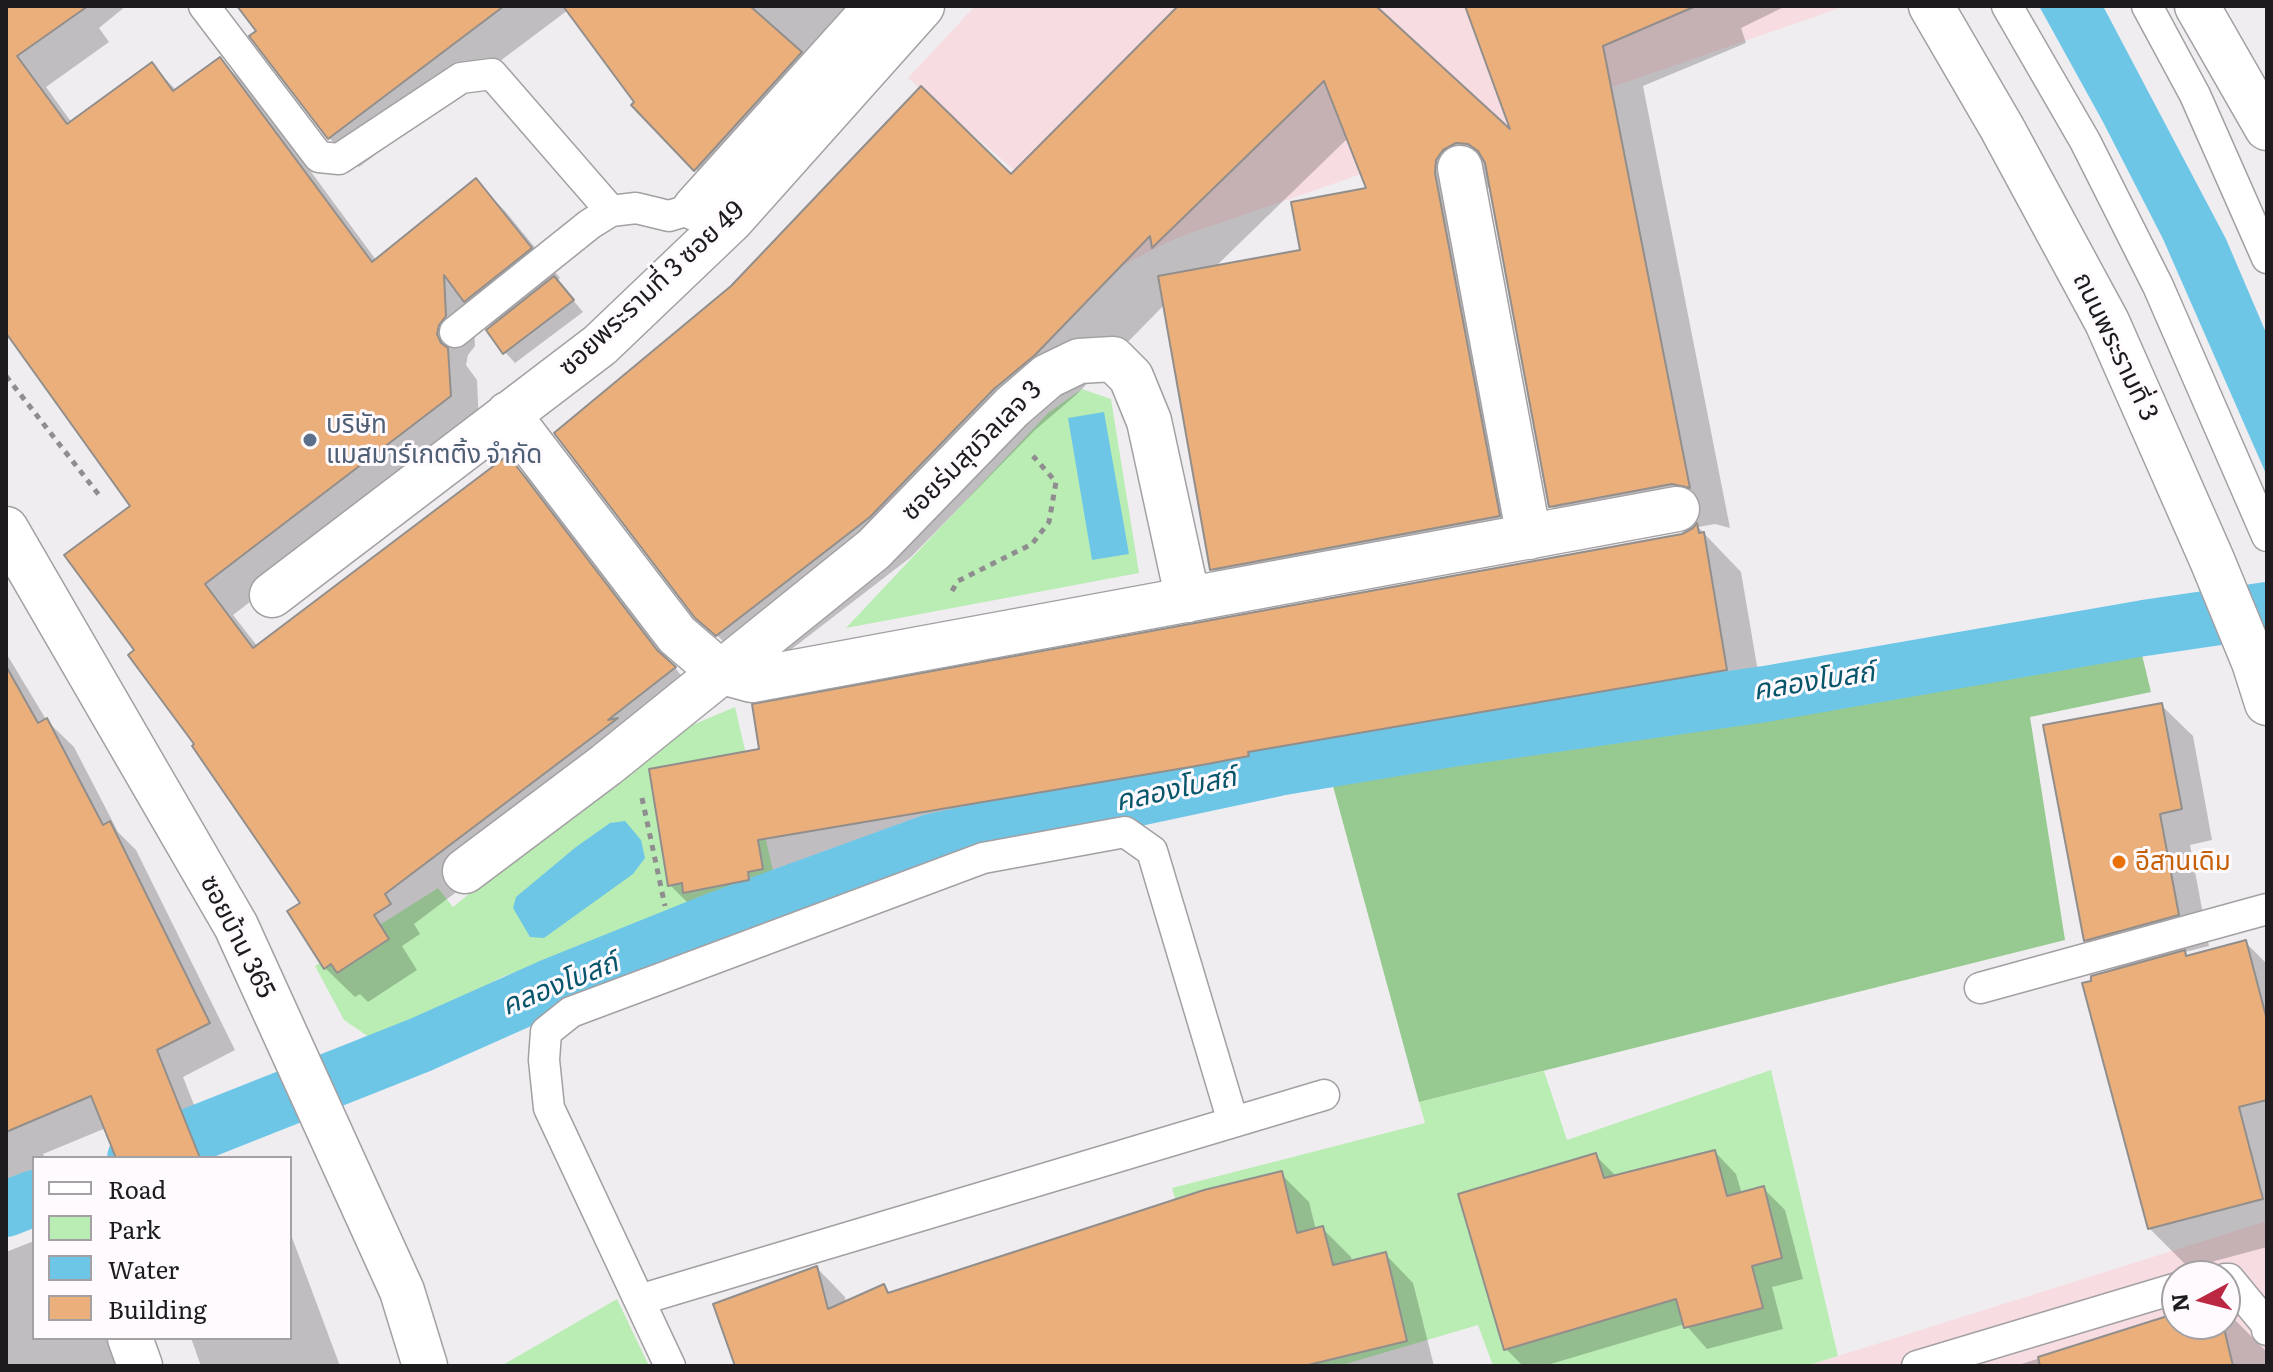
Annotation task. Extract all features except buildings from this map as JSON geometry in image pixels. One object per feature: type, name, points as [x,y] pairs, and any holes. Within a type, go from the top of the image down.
[{"type":"street","name":"ซอยพระรามที่ 3 ซอย 49","points":[[695,208],[877,6]]},
{"type":"street","name":"ซอยพระรามที่ 3 ซอย 49","points":[[272,595],[600,345],[731,220],[922,6]]},
{"type":"street","name":"ถนนพระรามที่ 3","points":[[1931,6],[2002,128],[2107,322],[2212,560],[2254,662],[2267,703]]},
{"type":"street","points":[[2197,6],[2267,128]]},
{"type":"street","points":[[1460,168],[1529,537]]},
{"type":"street","name":"ซอยร่มสุขวิลเลจ 3","points":[[465,871],[606,765],[874,549],[995,424],[1048,376],[1079,361],[1113,359],[1131,377],[1149,421],[1188,600]]},
{"type":"street","points":[[508,414],[677,635],[719,671],[752,680],[1677,509]]},
{"type":"street","name":"ซอยบ้าน 365","points":[[7,535],[236,926],[402,1291],[425,1366]]},
{"type":"street","points":[[131,1340],[140,1366]]},
{"type":"lane","points":[[204,6],[319,157],[339,159],[461,78],[492,74],[611,211]]},
{"type":"lane","points":[[2007,6],[2085,141],[2158,286],[2267,536]]},
{"type":"lane","points":[[2147,6],[2195,95],[2267,258]]},
{"type":"lane","points":[[455,332],[590,224],[611,211],[636,208],[669,216],[695,208]]},
{"type":"lane","points":[[670,1366],[549,1108],[544,1060],[546,1032],[571,1012],[983,858],[1125,832],[1152,851],[1233,1122]]},
{"type":"lane","points":[[1980,988],[2267,909]]},
{"type":"lane","points":[[639,1300],[1324,1095]]},
{"type":"lane","points":[[1917,1366],[2161,1293]]},
{"type":"lane","points":[[2241,1294],[2267,1325],[2267,1330]]},
{"type":"path","points":[[6,376],[99,495]]},
{"type":"path","points":[[942,646],[946,602],[958,581],[1032,544],[1049,522],[1056,482],[1034,456],[995,424]]},
{"type":"path","points":[[639,785],[665,906]]},
{"type":"shaded area","points":[[975,6],[1840,8],[1174,239],[1123,265],[908,78]]},
{"type":"shaded area","points":[[2267,1221],[2267,1366],[1806,1366]]},
{"type":"green space","points":[[1082,389],[1111,399],[1139,573],[846,628],[1048,413]]},
{"type":"green space","points":[[2142,655],[2151,692],[2030,717],[2065,940],[1419,1102],[1330,775]]},
{"type":"green space","points":[[735,707],[775,879],[502,977],[378,1043],[344,1020],[315,966],[438,888],[453,907],[657,740]]},
{"type":"green space","points":[[1771,1070],[1838,1356],[1806,1366],[1493,1366],[1478,1325],[1339,1366],[1224,1366],[1172,1188],[1425,1123],[1419,1102],[1544,1071],[1567,1140]]},
{"type":"green space","points":[[617,1299],[649,1366],[501,1366]]},
{"type":"water","points":[[2039,6],[2103,6],[2226,239],[2267,335],[2267,476],[2163,239]]},
{"type":"water","points":[[1104,412],[1129,554],[1092,560],[1068,418]]},
{"type":"water","points":[[625,821],[641,840],[645,858],[633,874],[544,938],[530,937],[513,908],[516,897],[610,823]]},
{"type":"waterway","name":"คลองโบสถ์","points":[[140,1156],[420,1045],[550,987],[719,919],[931,842],[1278,768],[1458,738],[1765,694],[2144,628],[2267,610]]},
{"type":"waterway","name":"คลองโบสถ์","points":[[6,1209],[32,1199]]},
{"type":"place","name":"บริษัท แมสมาร์เกตติ้ง จำกัด","points":[[310,440]]},
{"type":"place","name":"อีสานเดิม","points":[[2119,862]]}]
